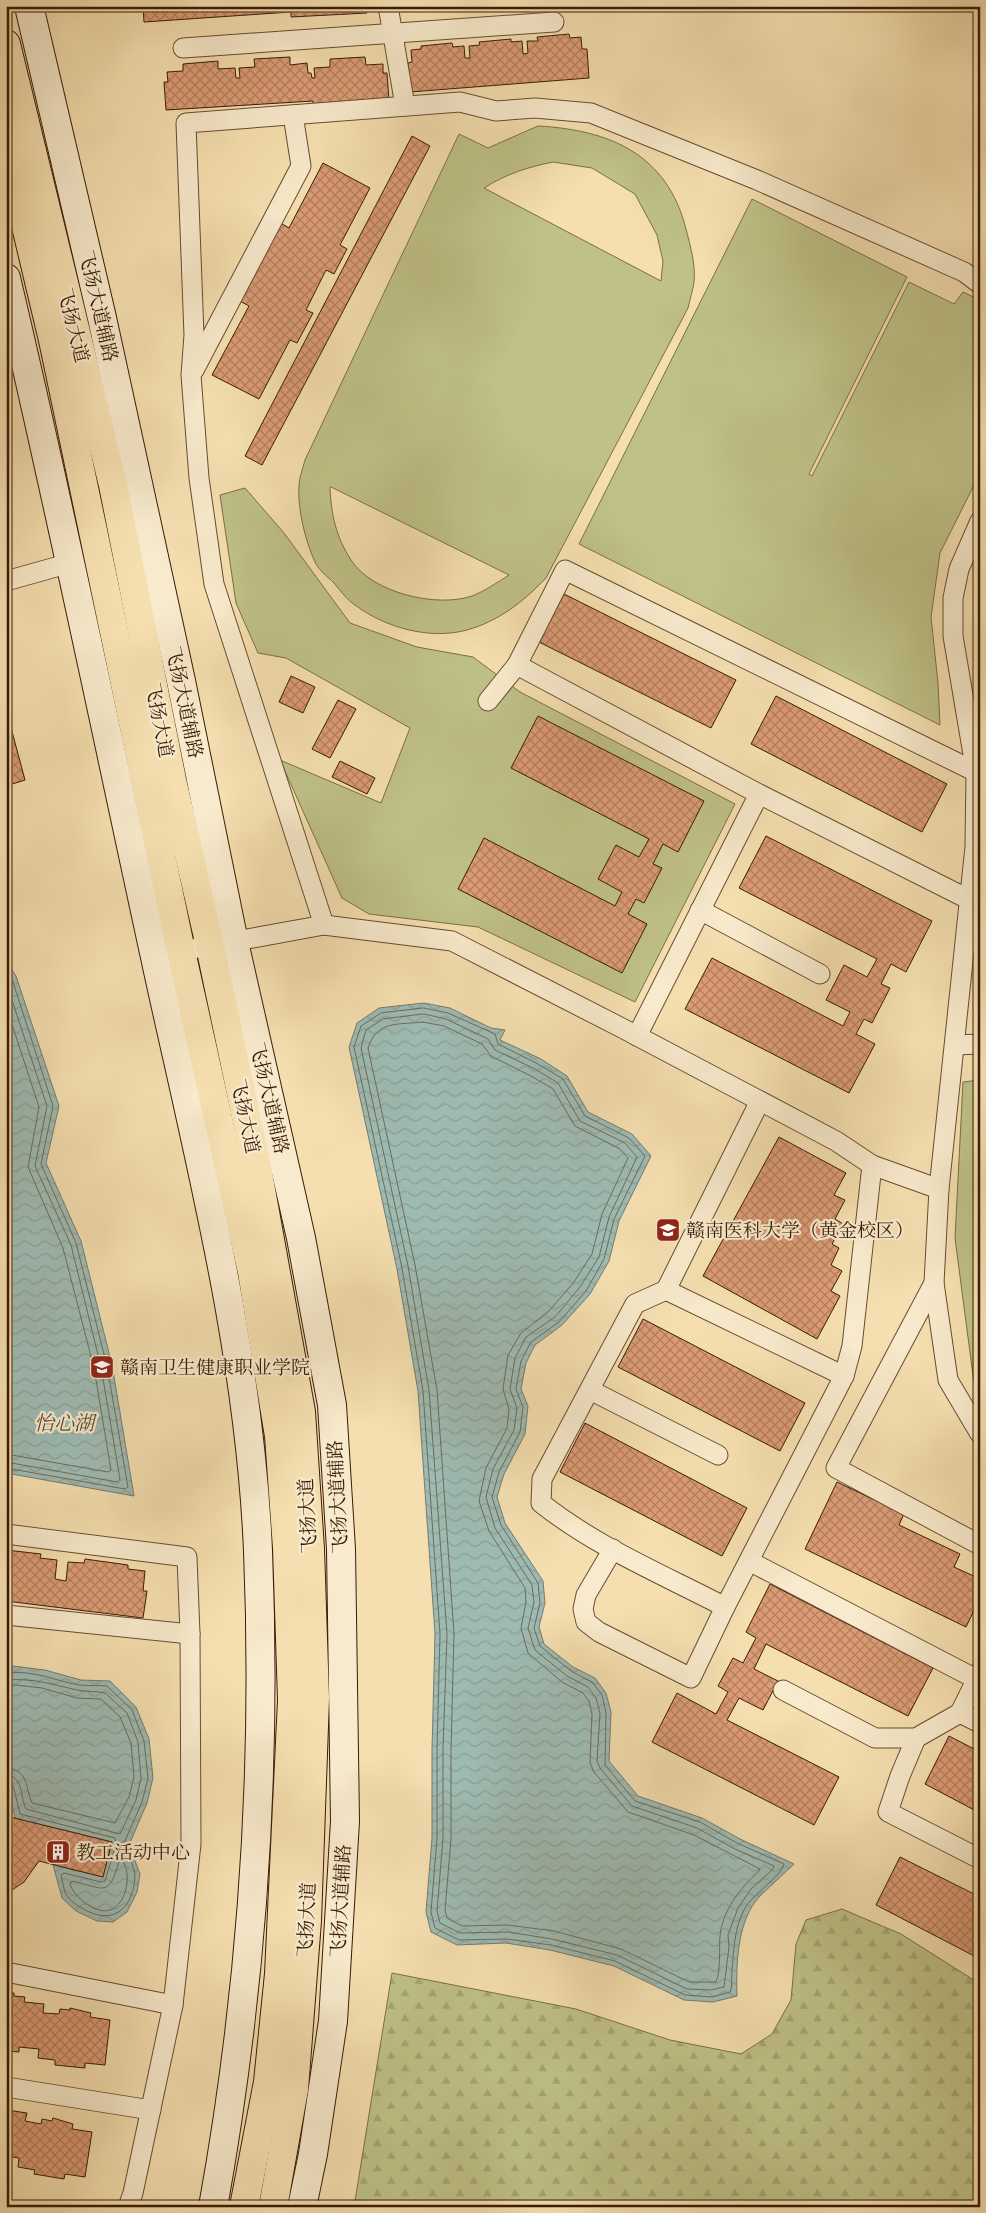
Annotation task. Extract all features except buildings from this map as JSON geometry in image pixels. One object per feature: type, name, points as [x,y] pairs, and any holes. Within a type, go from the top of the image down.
[{"type":"main road","name":"飞扬大道","points":[[6,44],[113,485],[172,780],[222,944],[258,1173],[301,1412],[310,1549],[315,1698],[307,1921],[294,2089],[273,2207]]},
{"type":"main road","name":"飞扬大道","points":[[6,142],[53,340],[217,1121],[252,1272],[279,1436],[287,1548],[292,1700],[279,1974],[268,2082],[244,2207]]},
{"type":"street","name":"飞扬大道辅路","points":[[29,6],[102,318],[181,681],[222,944],[302,1238],[332,1405],[341,1549],[345,1821],[333,2021],[313,2154],[302,2207]]},
{"type":"street","points":[[388,6],[405,106]]},
{"type":"street","points":[[183,48],[554,22]]},
{"type":"street","points":[[324,925],[214,584],[198,478],[191,375],[194,335],[186,123],[460,102],[496,111],[535,108],[591,113],[757,180],[964,272],[980,284]]},
{"type":"street","points":[[191,375],[300,166],[293,115]]},
{"type":"street","points":[[6,278],[41,426],[211,1215],[238,1354],[250,1459],[258,1548],[261,1694],[257,1810],[243,2013],[238,2058],[214,2206]]},
{"type":"street","points":[[41,426],[53,340]]},
{"type":"street","points":[[113,485],[149,540]]},
{"type":"street","points":[[980,521],[959,569],[953,598],[953,636],[976,772],[975,847],[968,899],[939,1190],[934,1283],[948,1380],[980,1434]]},
{"type":"street","points":[[6,581],[70,563]]},
{"type":"street","points":[[488,701],[517,665],[565,570],[976,772]]},
{"type":"street","points":[[88,649],[134,726]]},
{"type":"street","points":[[517,665],[759,794],[968,899]]},
{"type":"street","points":[[172,780],[181,681]]},
{"type":"street","points":[[637,1036],[759,794]]},
{"type":"street","points":[[700,910],[820,974]]},
{"type":"street","points":[[181,952],[324,925],[452,941],[836,1141],[872,1165],[939,1190]]},
{"type":"street","points":[[954,1045],[980,1044]]},
{"type":"street","points":[[725,1607],[613,1550],[557,1516],[541,1504],[542,1479],[635,1304],[666,1290],[760,1101]]},
{"type":"street","points":[[211,1215],[217,1121]]},
{"type":"street","points":[[613,1550],[586,1595],[583,1609],[586,1622],[599,1632],[691,1678],[725,1607],[844,1376],[852,1346],[872,1165]]},
{"type":"street","points":[[258,1173],[302,1238]]},
{"type":"street","points":[[934,1283],[836,1468],[980,1545]]},
{"type":"street","points":[[666,1290],[844,1376]]},
{"type":"street","points":[[238,1354],[279,1436]]},
{"type":"street","points":[[590,1390],[718,1455]]},
{"type":"street","points":[[6,1534],[187,1557],[190,1634],[191,1844],[173,2005],[134,2193],[128,2207]]},
{"type":"street","points":[[749,1561],[978,1676],[960,1713],[916,1738],[875,1738],[783,1690]]},
{"type":"street","points":[[6,1615],[190,1634]]},
{"type":"street","points":[[960,1713],[980,1724]]},
{"type":"street","points":[[916,1738],[900,1776],[888,1812],[980,1859]]},
{"type":"street","points":[[307,1921],[345,1821]]},
{"type":"street","points":[[6,1972],[173,2005]]},
{"type":"street","points":[[238,2058],[279,1974]]},
{"type":"street","points":[[6,2087],[152,2110]]},
{"type":"street","points":[[294,2089],[313,2154]]},
{"type":"green space","points":[[538,126],[564,128],[589,133],[632,151],[650,165],[665,182],[677,203],[691,248],[694,282],[688,308],[546,578],[510,610],[479,626],[453,633],[423,633],[394,626],[367,613],[349,601],[320,569],[312,556],[303,526],[299,505],[299,483],[305,460],[459,134],[488,148]],"holes":[[[553,162],[592,168],[635,194],[657,235],[663,261],[661,281],[484,188],[517,172]],[[331,487],[509,575],[477,594],[458,599],[424,599],[389,589],[361,572],[351,560],[335,525]]]},
{"type":"green space","points":[[752,199],[907,277],[809,474],[812,476],[909,282],[954,304],[963,292],[980,300],[980,473],[940,553],[931,617],[940,725],[579,544]]},
{"type":"green space","points":[[245,488],[284,533],[350,623],[417,647],[473,657],[520,692],[735,804],[635,1002],[478,927],[369,914],[342,898],[280,760],[381,803],[410,728],[286,658],[258,653],[236,603],[220,495]]},
{"type":"green space","points":[[980,1080],[980,1395],[974,1383],[955,1238],[963,1082]]},
{"type":"green space","points":[[842,1909],[901,1934],[980,1984],[980,2207],[354,2207],[392,1973],[576,2009],[670,2040],[741,2054],[772,2034],[791,2000],[796,1944],[806,1920]]},
{"type":"water","name":"怡心湖","points":[[6,960],[16,976],[59,1106],[46,1163],[81,1241],[112,1365],[134,1496],[6,1473]]},
{"type":"water","points":[[424,1003],[450,1008],[491,1028],[505,1030],[500,1040],[541,1059],[567,1076],[588,1112],[632,1134],[651,1156],[619,1221],[609,1261],[590,1294],[562,1325],[535,1345],[526,1363],[521,1389],[528,1406],[525,1434],[504,1474],[497,1497],[505,1523],[543,1581],[545,1603],[539,1627],[544,1644],[573,1667],[595,1678],[606,1693],[611,1712],[609,1761],[638,1796],[702,1818],[740,1839],[794,1864],[760,1896],[752,1906],[747,1917],[742,1930],[738,1957],[737,1996],[713,2002],[684,2000],[614,1966],[550,1950],[506,1943],[457,1945],[431,1932],[426,1912],[432,1838],[435,1634],[418,1391],[397,1269],[349,1047],[357,1023],[379,1008]]},
{"type":"water","points":[[13,1666],[45,1670],[81,1680],[110,1681],[136,1707],[149,1739],[153,1778],[147,1803],[129,1845],[140,1874],[137,1892],[127,1912],[113,1922],[97,1921],[76,1911],[62,1898],[53,1865],[103,1877],[112,1842],[15,1818],[6,1777],[6,1669]]},
{"type":"place","name":"赣南医科大学（黄金校区）","points":[[668,1230]]},
{"type":"place","name":"赣南卫生健康职业学院","points":[[102,1367]]},
{"type":"place","name":"教工活动中心","points":[[58,1852]]}]
